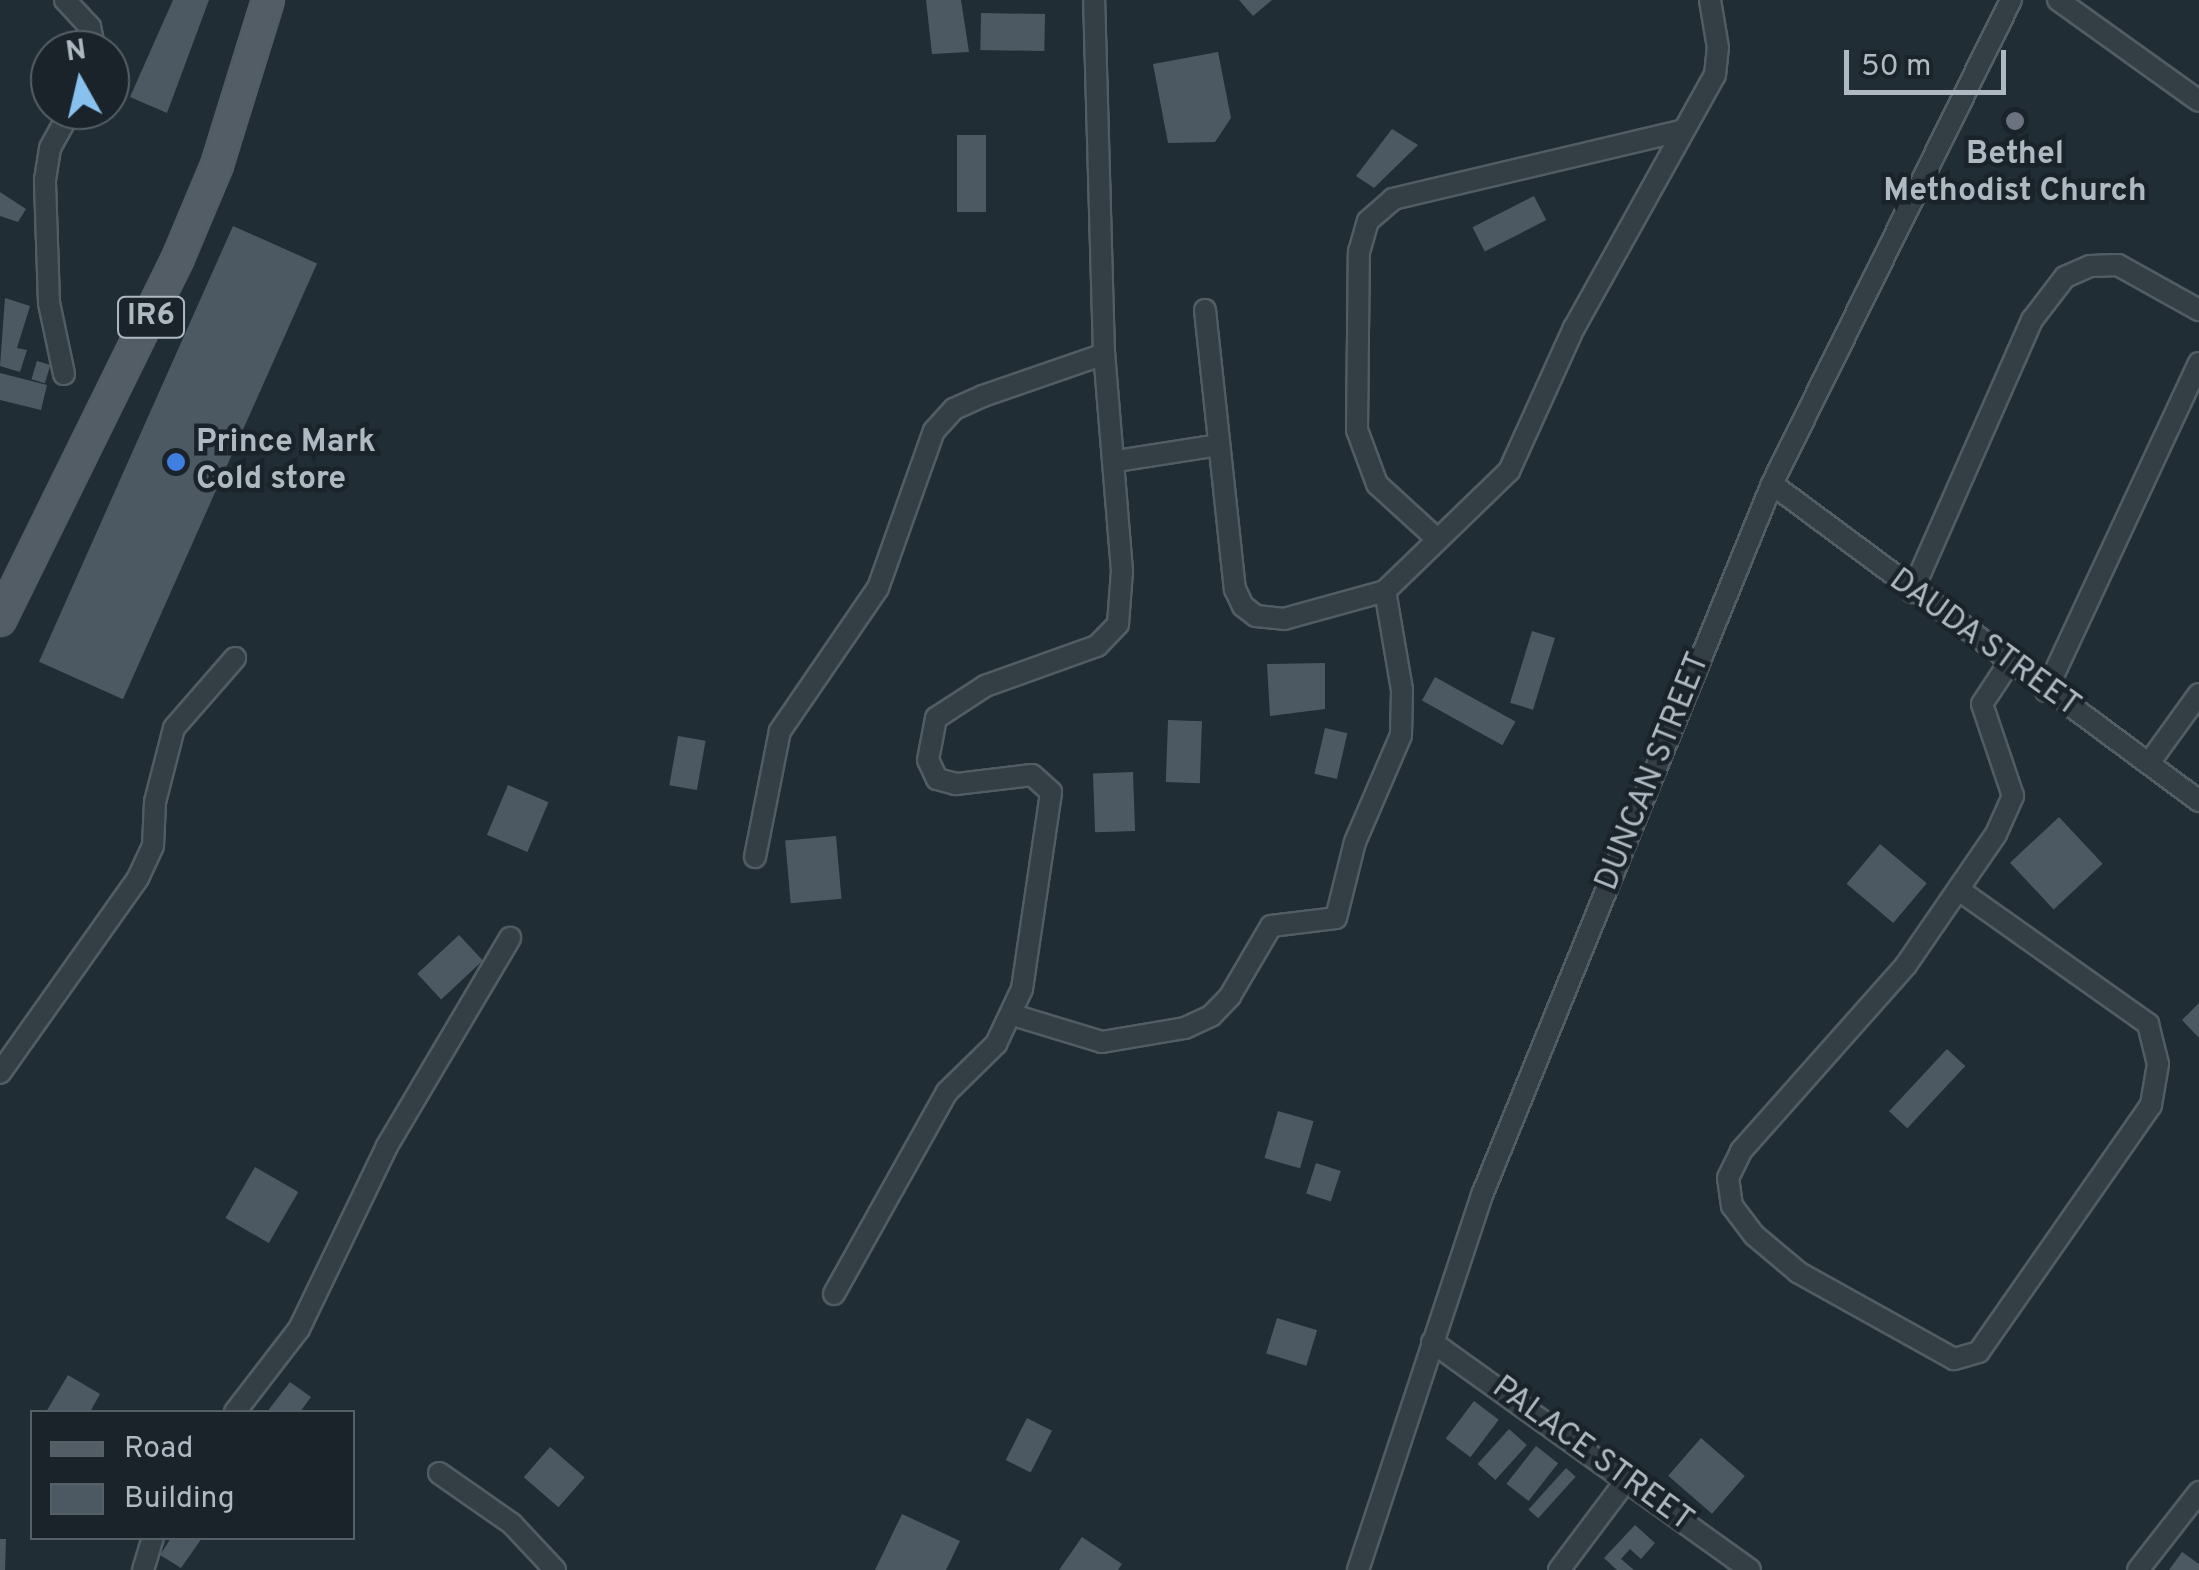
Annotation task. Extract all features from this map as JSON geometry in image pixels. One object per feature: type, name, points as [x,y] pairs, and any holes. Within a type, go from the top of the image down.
[{"type":"main road","name":"IR6","points":[[0,620],[178,258],[216,165],[268,0]]},
{"type":"street","points":[[65,0],[91,30]]},
{"type":"street","points":[[834,1294],[947,1092],[996,1044],[1013,1016],[1051,792],[1032,776],[956,784],[937,779],[928,760],[929,734],[936,718],[985,686],[1111,637],[1122,571],[1116,461],[1104,354],[1094,0]]},
{"type":"street","points":[[1205,310],[1235,589],[1243,606],[1256,616],[1284,619],[1385,591],[1509,470],[1574,328],[1680,131],[1715,75],[1718,48],[1710,0]]},
{"type":"street","name":"DUNCAN STREET","points":[[1358,1570],[1482,1195],[1772,484],[2011,0]]},
{"type":"street","points":[[2058,0],[2199,101]]},
{"type":"street","points":[[60,130],[50,148],[45,180],[49,302],[64,374]]},
{"type":"street","points":[[1437,539],[1376,484],[1357,430],[1359,252],[1368,221],[1393,199],[1680,131]]},
{"type":"street","points":[[1912,592],[2032,320],[2065,277],[2090,266],[2118,266],[2199,310]]},
{"type":"street","points":[[755,858],[780,731],[878,588],[934,431],[954,410],[983,396],[1104,354]]},
{"type":"street","points":[[2046,691],[2199,364]]},
{"type":"street","points":[[1116,461],[1218,445]]},
{"type":"street","name":"DAUDA STREET","points":[[1772,484],[1912,592],[2199,801]]},
{"type":"street","points":[[1013,1016],[1102,1042],[1171,1032],[1211,1016],[1230,996],[1271,926],[1336,918],[1355,842],[1401,735],[1402,690],[1385,591]]},
{"type":"street","points":[[0,1073],[138,878],[153,846],[155,802],[174,728],[236,658]]},
{"type":"street","points":[[1959,890],[2148,1024],[2158,1064],[2151,1105],[1979,1352],[1954,1359],[1798,1272],[1754,1235],[1732,1206],[1728,1178],[1741,1151],[1906,965],[1959,890],[2013,796],[1982,704],[2009,663]]},
{"type":"street","points":[[2149,764],[2199,694]]},
{"type":"street","points":[[237,1410],[299,1329],[387,1146],[510,938]]},
{"type":"street","name":"PALACE STREET","points":[[1432,1342],[1628,1478],[1750,1570]]},
{"type":"street","points":[[439,1473],[512,1524],[555,1570]]},
{"type":"street","points":[[1558,1570],[1628,1478]]},
{"type":"street","points":[[2138,1570],[2199,1492]]},
{"type":"street","points":[[143,1570],[152,1540]]},
{"type":"building","points":[[173,0],[209,0],[167,113],[130,97]]},
{"type":"building","points":[[926,0],[961,0],[969,52],[932,54]]},
{"type":"building","points":[[1239,0],[1272,0],[1253,16]]},
{"type":"building","points":[[981,13],[1045,14],[1044,51],[980,50]]},
{"type":"building","points":[[1218,52],[1231,118],[1215,142],[1168,143],[1153,64]]},
{"type":"building","points":[[1392,129],[1418,145],[1374,188],[1356,176]]},
{"type":"building","points":[[957,135],[986,135],[986,212],[957,212]]},
{"type":"building","points":[[0,192],[26,209],[18,222],[0,216]]},
{"type":"building","points":[[1534,196],[1546,220],[1485,251],[1473,227]]},
{"type":"building","name":"Prince Mark Cold store","points":[[233,226],[317,263],[123,699],[39,662]]},
{"type":"building","points":[[5,298],[30,306],[17,348],[27,350],[20,372],[0,366]]},
{"type":"building","points":[[37,361],[50,365],[45,383],[31,379]]},
{"type":"building","points":[[0,373],[47,385],[41,410],[0,400]]},
{"type":"building","points":[[1532,631],[1555,638],[1533,710],[1510,703]]},
{"type":"building","points":[[1325,663],[1325,709],[1270,716],[1267,664]]},
{"type":"building","points":[[1435,677],[1515,722],[1502,745],[1422,701]]},
{"type":"building","points":[[1168,720],[1202,721],[1200,783],[1166,782]]},
{"type":"building","points":[[1325,728],[1347,733],[1337,779],[1314,774]]},
{"type":"building","points":[[678,736],[706,741],[697,790],[669,785]]},
{"type":"building","points":[[1133,772],[1135,831],[1095,832],[1093,773]]},
{"type":"building","points":[[508,785],[549,802],[527,852],[487,835]]},
{"type":"building","points":[[2059,817],[2103,864],[2054,910],[2010,863]]},
{"type":"building","points":[[836,836],[841,899],[791,903],[785,840]]},
{"type":"building","points":[[1880,844],[1927,883],[1893,923],[1847,884]]},
{"type":"building","points":[[459,935],[483,961],[441,999],[417,974]]},
{"type":"building","points":[[2199,1003],[2199,1038],[2182,1020]]},
{"type":"building","points":[[1947,1049],[1965,1066],[1907,1128],[1889,1111]]},
{"type":"building","points":[[1278,1111],[1314,1121],[1300,1168],[1264,1158]]},
{"type":"building","points":[[1316,1163],[1341,1171],[1331,1201],[1306,1193]]},
{"type":"building","points":[[255,1167],[298,1192],[269,1243],[226,1218]]},
{"type":"building","points":[[1277,1318],[1317,1330],[1306,1366],[1266,1353]]},
{"type":"building","points":[[68,1375],[100,1394],[91,1410],[47,1410]]},
{"type":"building","points":[[290,1382],[311,1397],[301,1410],[269,1410]]},
{"type":"building","points":[[1474,1401],[1499,1420],[1470,1457],[1446,1439]]},
{"type":"building","points":[[1027,1418],[1052,1431],[1031,1473],[1006,1460]]},
{"type":"building","points":[[1509,1429],[1527,1445],[1495,1480],[1478,1464]]},
{"type":"building","points":[[1701,1438],[1745,1476],[1712,1514],[1668,1476]]},
{"type":"building","points":[[1536,1446],[1558,1463],[1529,1501],[1506,1484]]},
{"type":"building","points":[[550,1447],[585,1477],[558,1507],[524,1477]]},
{"type":"building","points":[[1566,1468],[1576,1477],[1538,1518],[1529,1510]]},
{"type":"building","points":[[902,1514],[960,1541],[946,1570],[875,1570]]},
{"type":"building","points":[[1635,1525],[1655,1543],[1641,1559],[1630,1549],[1621,1559],[1634,1570],[1617,1570],[1604,1558]]},
{"type":"building","points":[[1082,1537],[1122,1564],[1118,1570],[1059,1570]]},
{"type":"building","points":[[0,1539],[6,1539],[5,1570],[0,1570]]},
{"type":"building","points":[[170,1540],[201,1540],[181,1568],[160,1555]]},
{"type":"building","points":[[2182,1552],[2199,1564],[2199,1570],[2169,1570]]},
{"type":"place","name":"Bethel Methodist Church","points":[[2015,121]]},
{"type":"place","name":"Prince Mark Cold store","points":[[176,462]]}]
